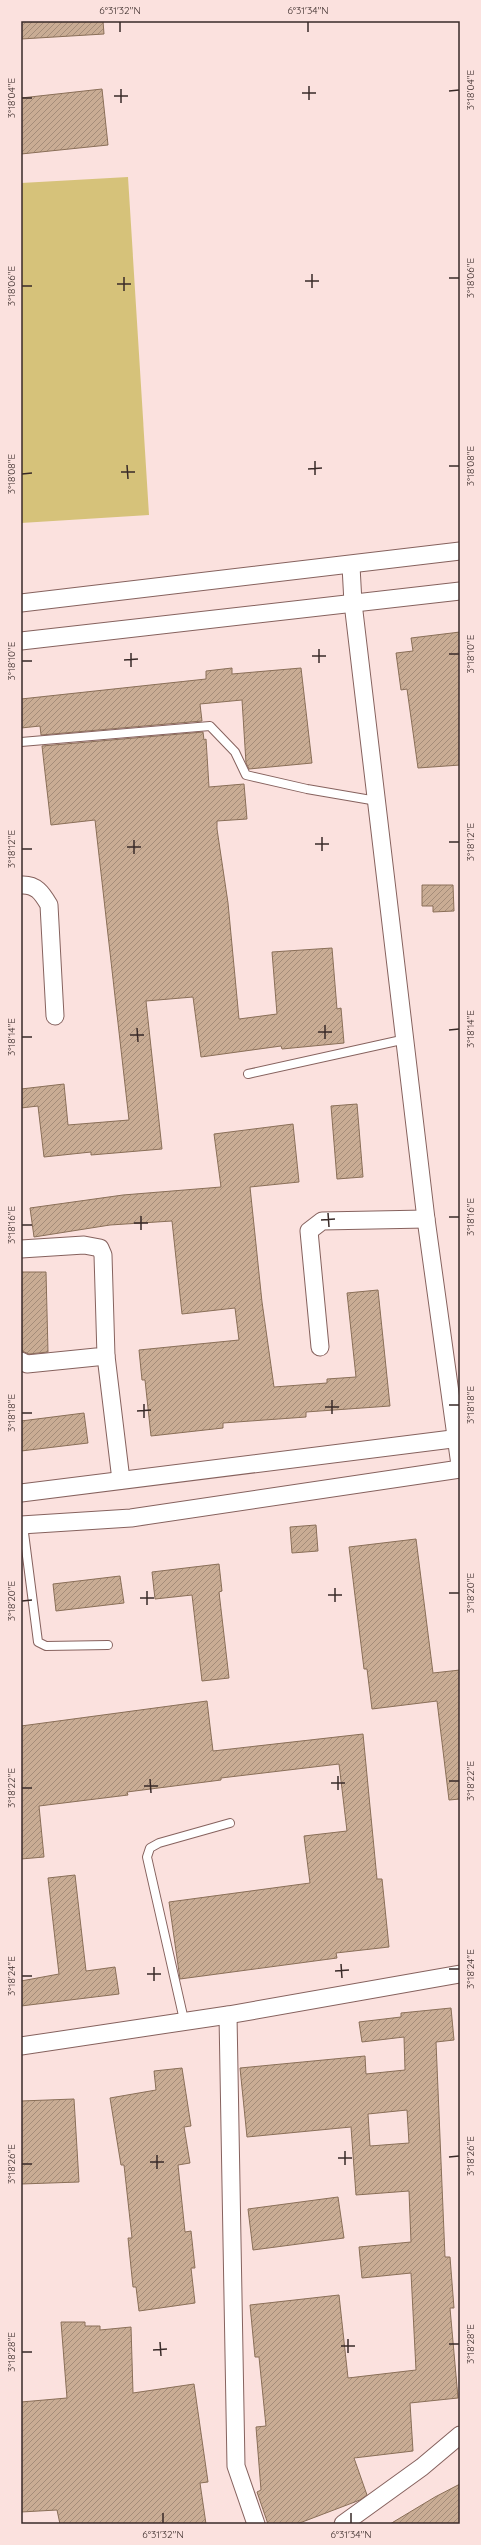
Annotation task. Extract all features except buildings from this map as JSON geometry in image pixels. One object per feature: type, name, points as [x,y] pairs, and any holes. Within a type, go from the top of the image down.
[{"type":"street","points":[[21,603],[351,566],[460,551]]},
{"type":"street","points":[[351,566],[353,603],[406,1039],[426,1219],[460,1465]]},
{"type":"street","points":[[21,640],[460,591]]},
{"type":"street","points":[[21,885],[30,884],[42,892],[49,905],[55,1016]]},
{"type":"street","points":[[320,1347],[309,1230],[322,1221],[426,1219]]},
{"type":"street","points":[[21,1249],[84,1245],[100,1248],[103,1255],[106,1356],[121,1480]]},
{"type":"street","points":[[21,1361],[27,1364],[106,1356]]},
{"type":"street","points":[[21,1494],[457,1438]]},
{"type":"street","points":[[22,1525],[131,1518],[460,1469]]},
{"type":"street","points":[[21,2046],[184,2020],[228,2015],[460,1974]]},
{"type":"street","points":[[228,2015],[236,2466],[256,2524]]},
{"type":"street","points":[[343,2524],[422,2467],[460,2435]]},
{"type":"lane","points":[[21,742],[210,726],[235,752],[246,775],[307,789],[377,801]]},
{"type":"lane","points":[[248,1074],[406,1039]]},
{"type":"lane","points":[[22,1525],[38,1642],[46,1646],[108,1645]]},
{"type":"lane","points":[[184,2020],[147,1857],[150,1848],[159,1843],[230,1823]]},
{"type":"shaded area","points":[[128,177],[149,515],[21,523],[21,183]]}]
